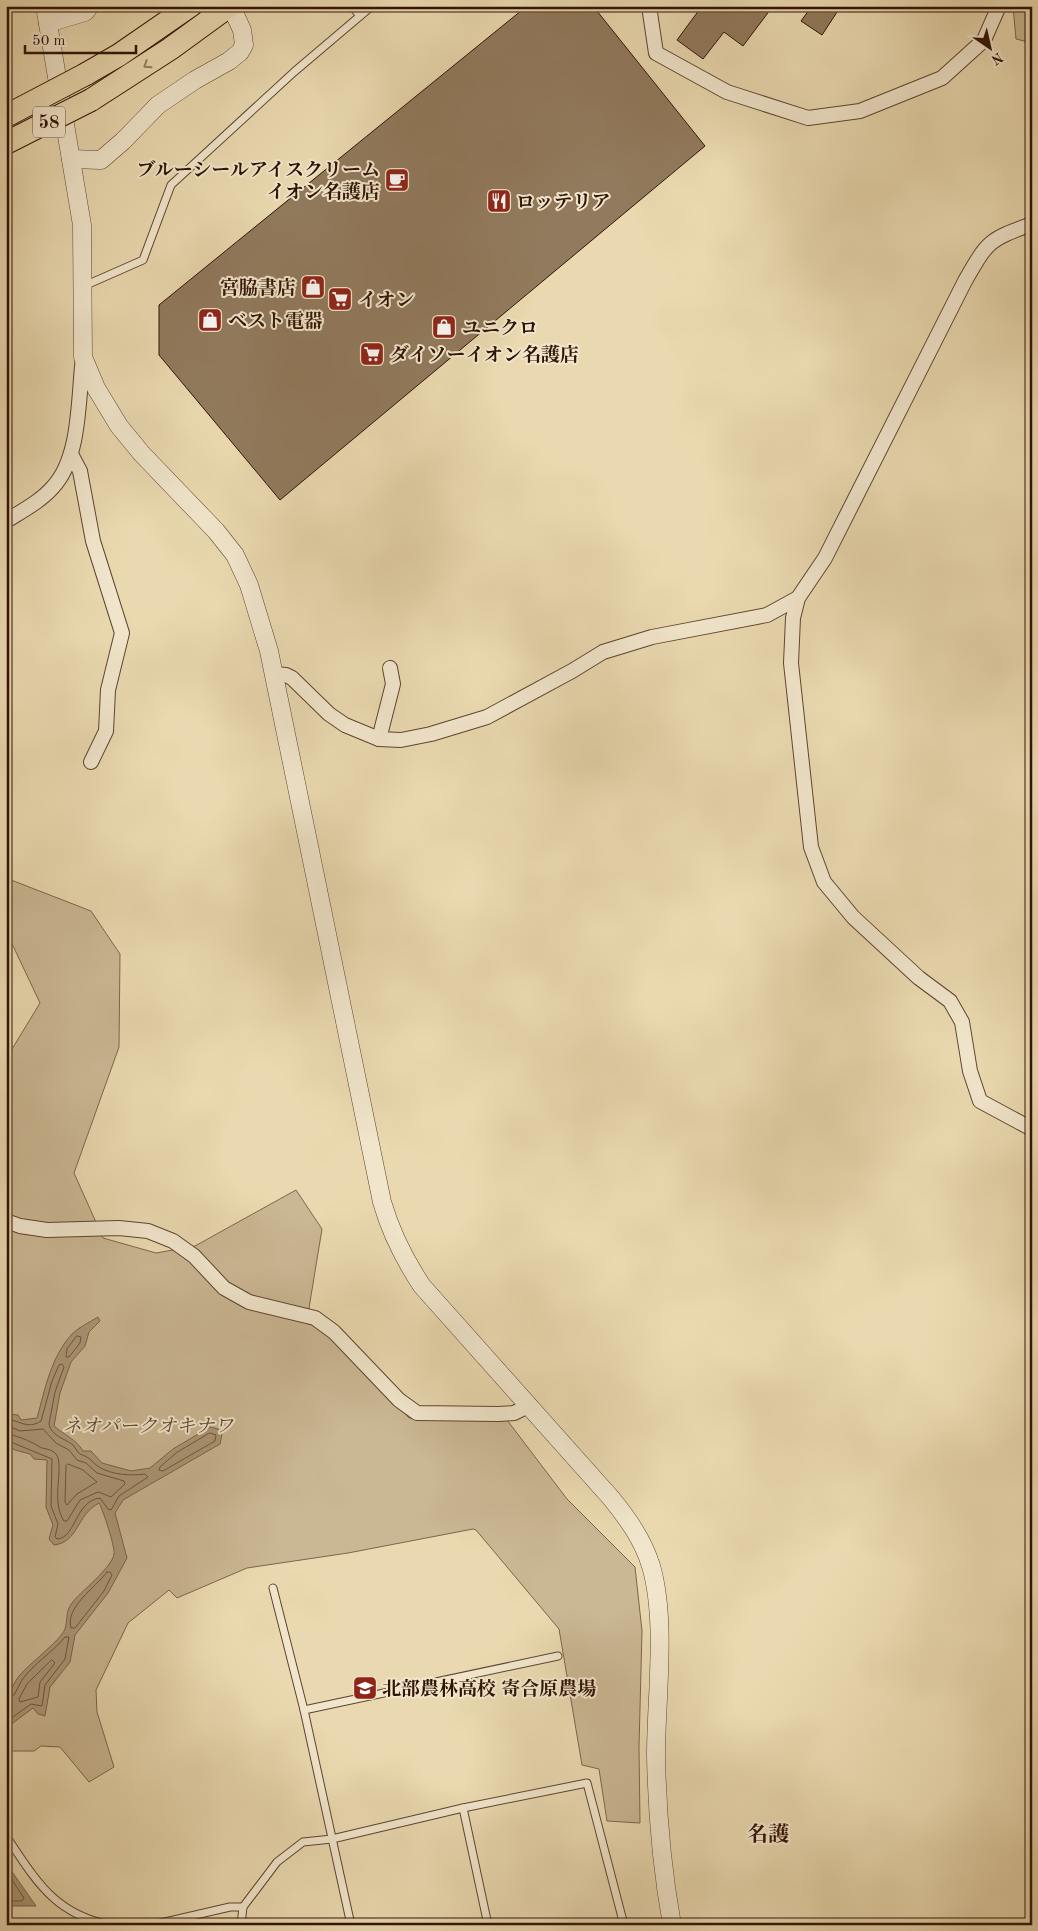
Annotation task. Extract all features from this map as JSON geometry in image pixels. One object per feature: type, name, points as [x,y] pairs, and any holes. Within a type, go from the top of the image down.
[{"type":"highway","name":"58","points":[[6,116],[119,56],[190,6]]},
{"type":"highway","name":"58","points":[[6,143],[91,100],[170,50],[230,6]]},
{"type":"street","points":[[6,521],[35,503],[53,487],[72,456],[83,357],[84,286],[82,225],[47,15],[85,12],[90,6]]},
{"type":"street","points":[[71,159],[101,160],[124,141],[158,105],[235,57],[244,44],[242,30],[230,6]]},
{"type":"street","points":[[649,6],[656,53],[727,92],[808,118],[860,111],[942,78],[984,40],[999,6]]},
{"type":"street","points":[[1032,224],[1000,235],[986,245],[979,256],[825,558],[798,598],[793,618],[792,673],[811,847],[824,882],[873,937],[919,978],[950,1001],[962,1022],[970,1071],[980,1101],[1032,1129]]},
{"type":"street","points":[[83,357],[96,388],[119,426],[142,454],[216,531],[235,555],[249,584],[260,618],[273,674],[382,1202],[390,1229],[405,1260],[422,1286],[530,1405],[630,1522],[643,1546],[651,1567],[657,1598],[658,1631],[656,1755],[658,1828],[672,1925]]},
{"type":"street","points":[[72,456],[80,471],[92,541],[122,633],[108,690],[106,731],[91,762]]},
{"type":"street","points":[[273,674],[286,675],[292,678],[329,714],[359,732],[379,739],[401,740],[487,717],[603,652],[652,637],[767,615],[798,598]]},
{"type":"street","points":[[379,739],[393,684],[390,668]]},
{"type":"street","points":[[6,1221],[20,1226],[47,1230],[119,1228],[148,1231],[174,1241],[194,1256],[224,1288],[249,1302],[315,1318],[334,1332],[399,1400],[417,1413],[507,1414],[514,1413],[530,1405]]},
{"type":"lane","points":[[352,6],[360,16]]},
{"type":"lane","points":[[84,286],[143,260],[171,185],[294,72],[372,6]]},
{"type":"lane","points":[[273,1588],[304,1710],[351,1925]]},
{"type":"lane","points":[[304,1710],[558,1656]]},
{"type":"lane","points":[[242,1925],[243,1907],[277,1862],[303,1842],[332,1838],[463,1808],[587,1783],[624,1925]]},
{"type":"lane","points":[[463,1808],[488,1925]]},
{"type":"lane","points":[[6,1831],[8,1839],[40,1886],[53,1899],[88,1921],[110,1925]]},
{"type":"lane","points":[[152,1925],[230,1907],[243,1907]]},
{"type":"green space","points":[[1013,6],[1032,6],[1032,43],[1016,39]]},
{"type":"green space","name":"ネオパークオキナワ","points":[[6,878],[91,911],[120,954],[119,1047],[74,1173],[103,1238],[156,1253],[195,1246],[296,1190],[322,1229],[309,1308],[409,1418],[507,1420],[567,1499],[635,1567],[642,1631],[639,1747],[640,1823],[607,1821],[599,1769],[582,1765],[559,1629],[476,1530],[473,1529],[348,1553],[247,1568],[177,1598],[169,1590],[128,1623],[96,1690],[97,1712],[114,1767],[89,1782],[60,1747],[41,1746],[34,1751],[6,1751],[6,1059],[40,1003],[6,931]]},
{"type":"water","points":[[98,1317],[100,1321],[89,1332],[85,1346],[71,1362],[60,1393],[54,1426],[73,1440],[83,1451],[91,1451],[102,1463],[131,1471],[150,1468],[173,1449],[210,1427],[218,1429],[222,1434],[220,1444],[123,1500],[115,1513],[127,1558],[108,1593],[75,1635],[70,1662],[50,1687],[45,1716],[38,1714],[33,1708],[6,1728],[6,1694],[19,1676],[62,1634],[65,1629],[70,1606],[108,1566],[114,1554],[113,1544],[99,1503],[91,1508],[68,1539],[54,1545],[49,1539],[53,1525],[46,1507],[47,1460],[34,1459],[30,1454],[15,1450],[6,1444],[6,1414],[18,1415],[21,1420],[37,1418],[54,1363],[65,1343],[72,1334]]},
{"type":"water","points":[[6,1862],[8,1866],[36,1906],[6,1906]]},
{"type":"building","points":[[527,6],[593,6],[705,146],[280,500],[159,355],[159,305]]},
{"type":"building","points":[[702,6],[773,6],[743,46],[724,32],[703,59],[677,40]]},
{"type":"building","points":[[812,6],[841,6],[822,35],[801,21]]},
{"type":"waterway","points":[[6,249],[9,287],[6,334]]},
{"type":"waterway","points":[[6,397],[10,432],[6,447]]},
{"type":"place","name":"ブルーシールアイスクリーム イオン名護店","points":[[397,180]]},
{"type":"place","name":"ロッテリア","points":[[499,201]]},
{"type":"place","name":"宮脇書店","points":[[313,287]]},
{"type":"place","name":"イオン","points":[[340,299]]},
{"type":"place","name":"ベスト電器","points":[[210,320]]},
{"type":"place","name":"ユニクロ","points":[[444,327]]},
{"type":"place","name":"ダイソーイオン名護店","points":[[372,354]]},
{"type":"place","name":"北部農林高校 寄合原農場","points":[[365,1688]]},
{"type":"district","name":"名護","points":[[768,1834]]}]
